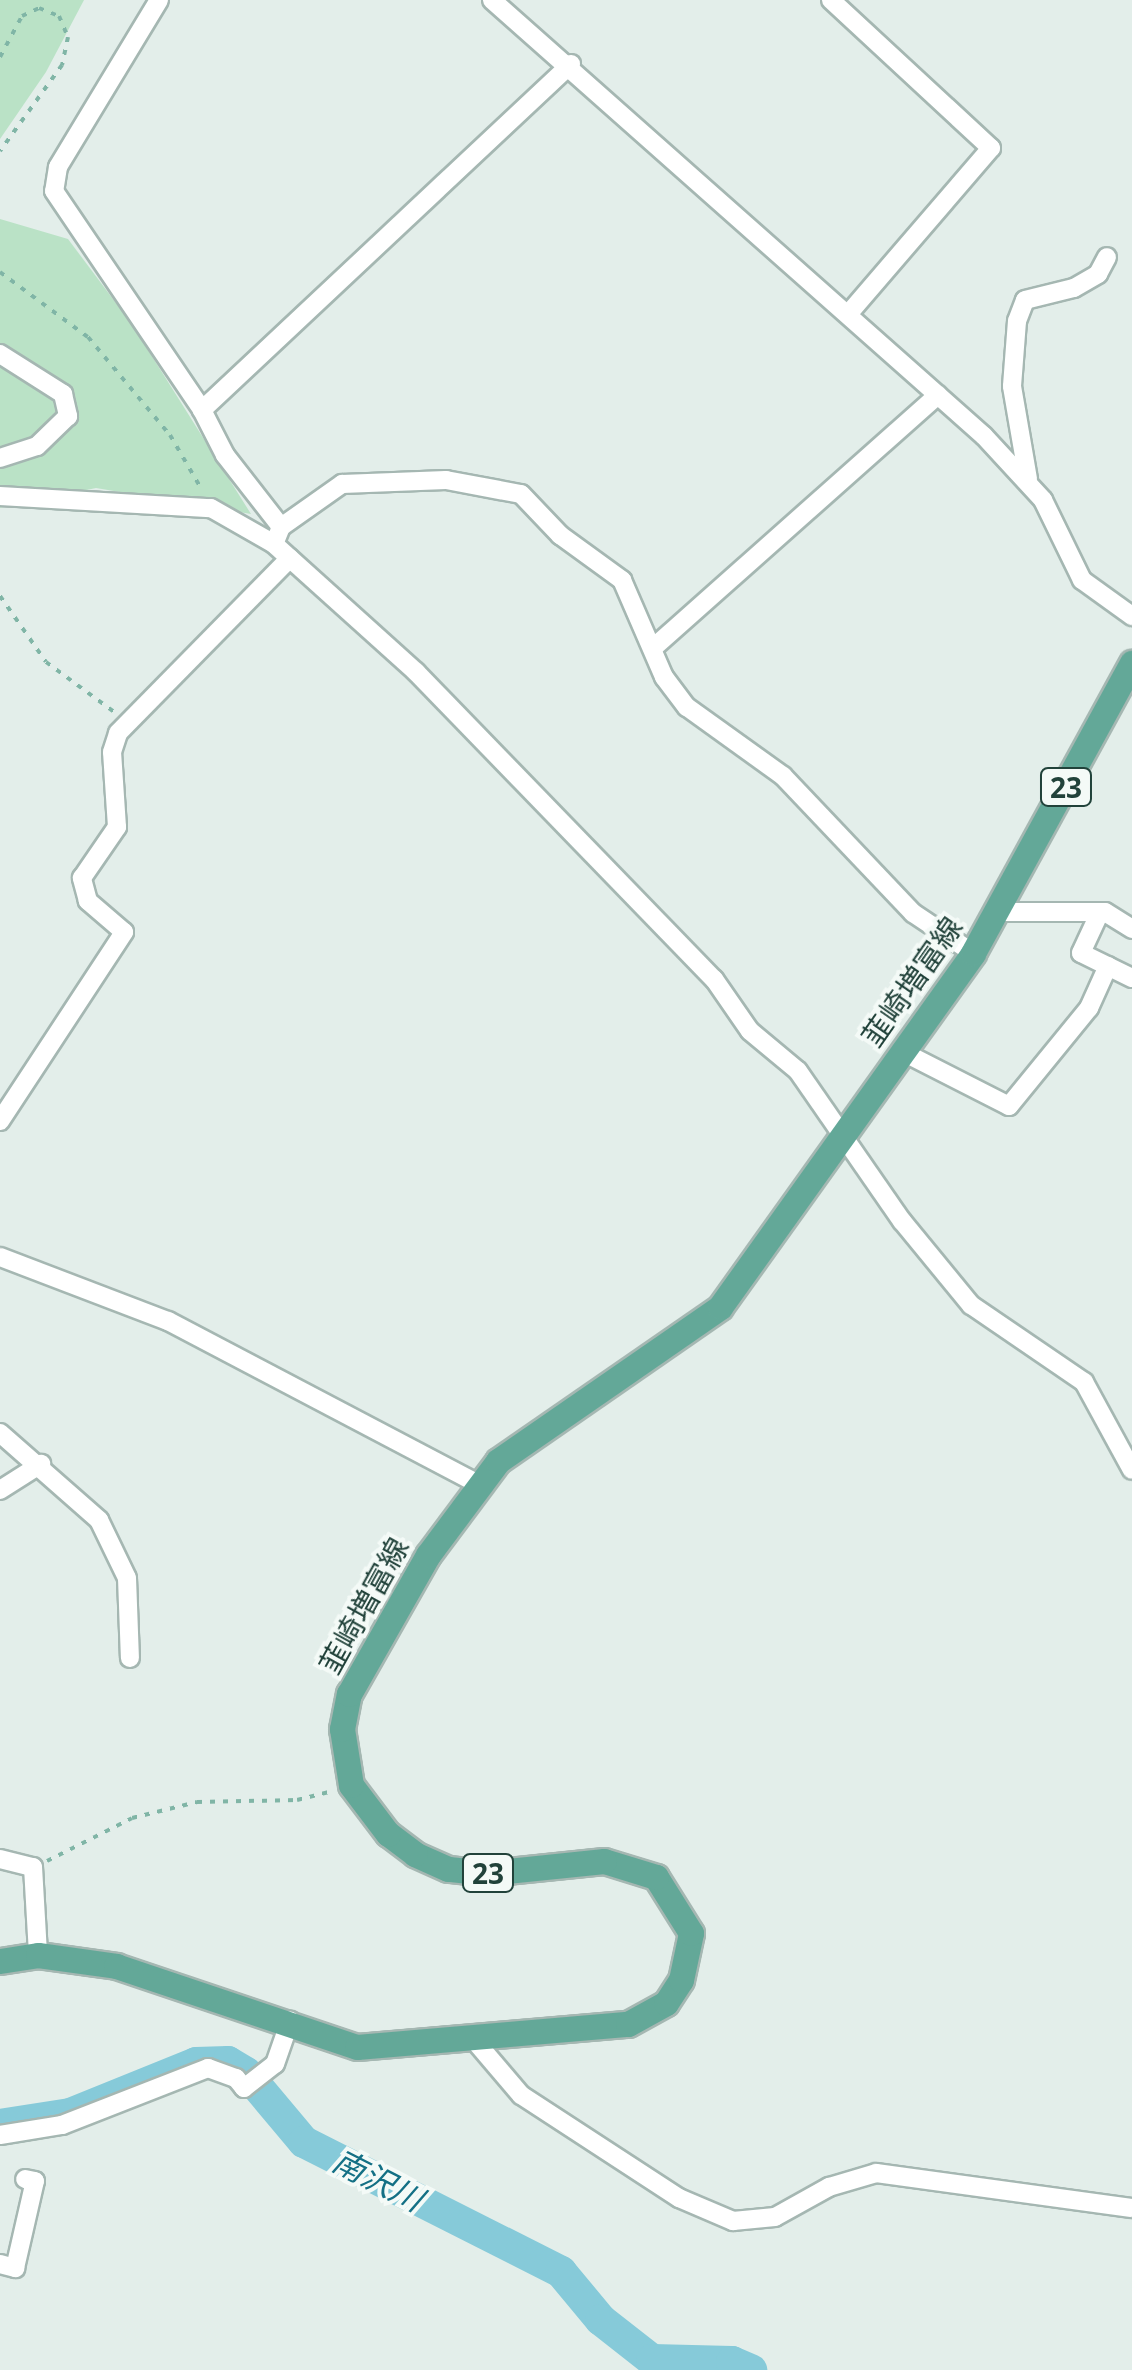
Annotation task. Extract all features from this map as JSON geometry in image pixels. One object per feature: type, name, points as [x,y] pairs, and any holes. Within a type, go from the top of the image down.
[{"type":"main road","name":"韮崎増富線","points":[[0,1961],[38,1955],[116,1966],[290,2021],[356,2048],[475,2041],[628,2024],[666,2003],[690,1955],[684,1913],[656,1877],[633,1866],[604,1861],[488,1873],[448,1869],[388,1834],[351,1785],[342,1729],[349,1694],[477,1483],[581,1398],[720,1307],[1000,912],[1132,662]]},
{"type":"street","points":[[159,0],[58,167],[54,191],[202,410],[225,455],[290,558],[416,672],[714,979],[750,1031],[798,1071],[970,1304],[1084,1382],[1132,1470]]},
{"type":"street","points":[[492,0],[572,64],[1028,479]]},
{"type":"street","points":[[831,0],[991,148],[849,313]]},
{"type":"street","points":[[202,410],[572,64]]},
{"type":"street","points":[[1107,257],[1098,274],[1074,288],[1025,300],[1016,321],[1012,386],[1028,479],[1082,580],[1132,616]]},
{"type":"street","points":[[0,354],[63,394],[68,416],[37,446],[0,458]]},
{"type":"street","points":[[652,648],[938,396]]},
{"type":"street","points":[[278,535],[342,484],[446,480],[502,487],[521,494],[560,535],[608,565],[629,594],[652,648],[686,707],[783,776],[914,914],[973,953]]},
{"type":"street","points":[[0,496],[211,508],[278,535]]},
{"type":"street","points":[[0,1121],[124,932],[88,900],[82,878],[117,827],[112,752],[128,722],[290,558]]},
{"type":"street","points":[[1000,912],[1100,912],[1132,929]]},
{"type":"street","points":[[1100,912],[1081,953],[1132,978]]},
{"type":"street","points":[[904,1052],[1009,1106],[1089,1008],[1108,966]]},
{"type":"street","points":[[0,1257],[168,1321],[477,1483]]},
{"type":"street","points":[[0,1433],[41,1464],[99,1520],[127,1578],[130,1658]]},
{"type":"street","points":[[0,1490],[41,1464]]},
{"type":"street","points":[[0,1859],[34,1867],[38,1955]]},
{"type":"street","points":[[0,2135],[95,2114],[208,2068],[244,2088],[275,2064],[290,2021]]},
{"type":"street","points":[[475,2041],[521,2095],[679,2198],[733,2221],[774,2217],[829,2187],[876,2174],[1132,2208]]},
{"type":"street","points":[[0,2264],[14,2268],[35,2181],[25,2178]]},
{"type":"path","points":[[0,56],[10,31],[38,8],[59,16],[68,36],[62,65],[0,152]]},
{"type":"path","points":[[0,272],[47,300],[100,350],[170,435],[211,508]]},
{"type":"path","points":[[0,596],[46,662],[128,722]]},
{"type":"path","points":[[34,1867],[132,1818],[196,1802],[297,1800],[351,1785]]},
{"type":"green space","points":[[0,0],[84,0],[46,72],[0,139]]},
{"type":"green space","points":[[0,219],[68,239],[131,323],[251,514],[96,488],[0,508]]},
{"type":"waterway","name":"南沢川","points":[[0,2125],[70,2114],[196,2063],[228,2062],[246,2073],[304,2142],[561,2272],[601,2320],[652,2360],[732,2362],[751,2370]]}]
